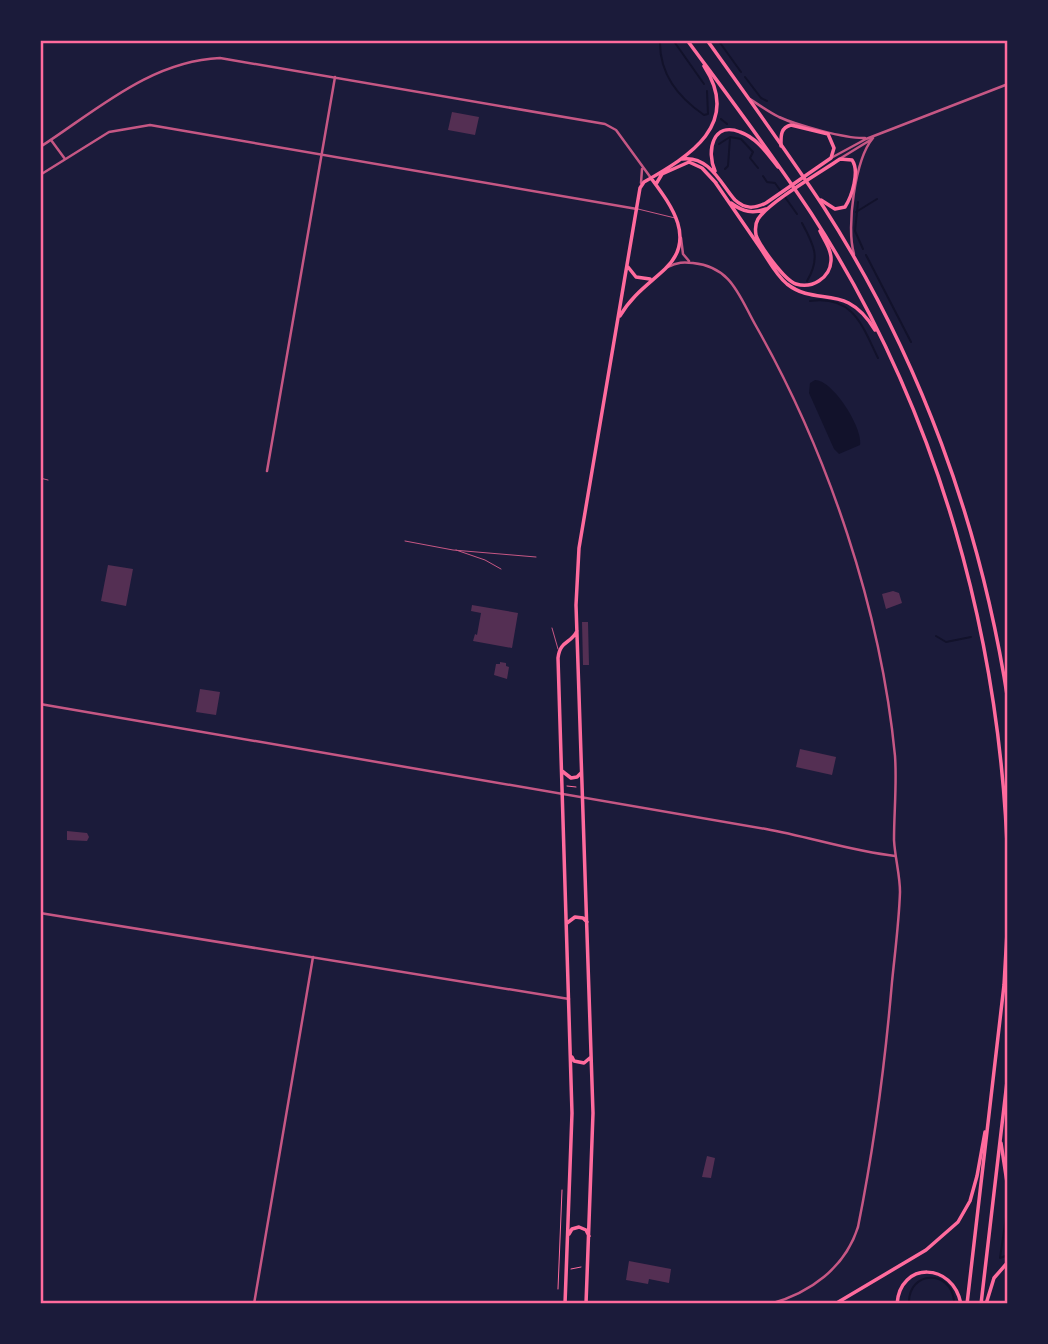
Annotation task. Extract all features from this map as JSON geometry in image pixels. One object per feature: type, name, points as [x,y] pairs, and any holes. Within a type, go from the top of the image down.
[{"type":"main road","points":[[687,40],[811,213],[889,352],[929,448],[972,590],[992,688],[1004,778],[1008,871]]},
{"type":"main road","points":[[707,40],[812,191],[856,261],[905,354],[965,510],[991,608],[1008,701]]},
{"type":"main road","points":[[586,1303],[593,1144],[592,1055],[576,583],[579,548],[640,188],[644,182],[704,140],[716,116],[717,95],[714,85],[692,46]]},
{"type":"main road","points":[[677,161],[683,158],[704,163],[735,200],[748,207],[759,206],[831,158],[834,148],[828,134],[791,124],[784,128],[781,146]]},
{"type":"main road","points":[[717,176],[710,158],[710,146],[722,132],[735,130],[761,147],[785,176]]},
{"type":"main road","points":[[811,213],[829,249],[831,259],[822,279],[804,285],[789,281],[758,238],[756,225],[769,208],[835,163],[848,158],[855,163],[845,207],[840,209],[828,206],[812,191]]},
{"type":"main road","points":[[657,186],[657,179],[662,174],[689,162],[702,168],[738,208],[752,212],[769,208]]},
{"type":"main road","points":[[617,325],[629,302],[665,269],[678,252],[681,238],[679,222],[651,178]]},
{"type":"main road","points":[[715,182],[785,283],[804,293],[839,298],[855,306],[869,320],[889,352]]},
{"type":"main road","points":[[628,261],[629,270],[636,277],[648,280],[655,277]]},
{"type":"main road","points":[[565,1304],[572,1135],[558,658],[561,647],[578,629]]},
{"type":"main road","points":[[566,642],[576,646],[578,652]]},
{"type":"main road","points":[[561,769],[567,777],[574,778],[580,775],[583,769]]},
{"type":"main road","points":[[967,1304],[1004,985],[1008,915]]},
{"type":"main road","points":[[566,925],[569,919],[575,917],[583,918],[587,924]]},
{"type":"main road","points":[[571,1056],[574,1061],[584,1063],[592,1055]]},
{"type":"main road","points":[[984,1304],[1008,1073]]},
{"type":"main road","points":[[835,1304],[856,1294],[926,1250],[958,1222],[970,1201],[985,1132]]},
{"type":"main road","points":[[1001,1135],[1008,1189]]},
{"type":"main road","points":[[568,1237],[572,1229],[579,1227],[586,1230],[589,1238]]},
{"type":"main road","points":[[984,1304],[994,1278],[1008,1262]]},
{"type":"main road","points":[[897,1304],[905,1282],[913,1276],[928,1272],[938,1273],[951,1281],[961,1304]]},
{"type":"street","points":[[40,147],[140,80],[192,61],[229,59],[605,124],[616,130],[651,178]]},
{"type":"street","points":[[267,471],[335,77]]},
{"type":"street","points":[[831,158],[883,132],[1008,84]]},
{"type":"street","points":[[747,97],[778,117],[790,121],[852,137],[873,137]]},
{"type":"street","points":[[40,175],[109,132],[145,125],[637,209]]},
{"type":"street","points":[[835,163],[873,137]]},
{"type":"street","points":[[856,261],[850,237],[850,219],[859,172],[873,137]]},
{"type":"street","points":[[51,140],[65,159]]},
{"type":"street","points":[[640,188],[641,165]]},
{"type":"street","points":[[681,238],[685,258],[692,262]]},
{"type":"street","points":[[665,269],[676,263],[692,262],[722,271],[774,360],[805,424],[845,528],[874,639],[889,710],[896,772],[895,856],[899,902],[890,1010],[858,1227],[848,1251],[830,1272],[793,1296],[770,1304]]},
{"type":"street","points":[[40,704],[775,830],[831,845],[895,856]]},
{"type":"street","points":[[40,913],[569,999]]},
{"type":"street","points":[[254,1304],[313,957]]},
{"type":"lane","points":[[637,209],[667,215],[679,222]]},
{"type":"lane","points":[[40,478],[48,480]]},
{"type":"lane","points":[[405,541],[453,550],[536,557]]},
{"type":"lane","points":[[453,550],[485,560],[501,569]]},
{"type":"lane","points":[[552,628],[558,658]]},
{"type":"path","points":[[565,786],[580,788]]},
{"type":"path","points":[[558,1289],[562,1190]]},
{"type":"path","points":[[566,1269],[588,1267]]},
{"type":"shaded area","points":[[815,380],[830,388],[845,406],[857,428],[860,445],[839,454],[834,449],[809,393],[810,383]]},
{"type":"building","points":[[452,112],[479,117],[475,135],[448,130]]},
{"type":"building","points":[[108,565],[133,569],[126,606],[101,601]]},
{"type":"building","points":[[893,591],[899,593],[902,603],[886,609],[882,594]]},
{"type":"building","points":[[472,605],[518,613],[512,648],[473,641],[475,634],[477,635],[481,613],[471,611]]},
{"type":"building","points":[[582,622],[588,622],[589,665],[583,665]]},
{"type":"building","points":[[500,662],[509,667],[507,679],[494,675],[496,664]]},
{"type":"building","points":[[200,689],[220,692],[216,715],[196,712]]},
{"type":"building","points":[[800,749],[836,757],[832,775],[796,767]]},
{"type":"building","points":[[67,831],[87,833],[89,837],[87,841],[67,840]]},
{"type":"building","points":[[707,1156],[715,1158],[711,1178],[702,1177]]},
{"type":"building","points":[[629,1261],[671,1269],[669,1283],[649,1279],[648,1284],[626,1280]]},
{"type":"waterway","points":[[660,40],[663,64],[672,84],[704,115],[708,114],[707,91]]},
{"type":"waterway","points":[[673,40],[704,84]]},
{"type":"waterway","points":[[718,40],[741,72]]},
{"type":"waterway","points":[[745,77],[761,98],[767,101]]},
{"type":"waterway","points":[[721,119],[727,124]]},
{"type":"waterway","points":[[719,144],[730,137],[741,139],[753,152],[750,158],[758,168]]},
{"type":"waterway","points":[[725,169],[728,166],[730,138]]},
{"type":"waterway","points":[[763,176],[767,182],[775,183],[797,214]]},
{"type":"waterway","points":[[856,212],[877,199]]},
{"type":"waterway","points":[[858,202],[855,231],[863,249]]},
{"type":"waterway","points":[[802,223],[810,238],[815,258],[807,281]]},
{"type":"waterway","points":[[866,255],[911,342]]},
{"type":"waterway","points":[[810,301],[825,300],[846,308],[861,324],[878,358]]},
{"type":"waterway","points":[[936,636],[946,642],[971,637]]},
{"type":"waterway","points":[[1008,1204],[1000,1258],[1008,1255]]},
{"type":"waterway","points":[[909,1302],[915,1284],[930,1278],[945,1283],[954,1300]]}]
